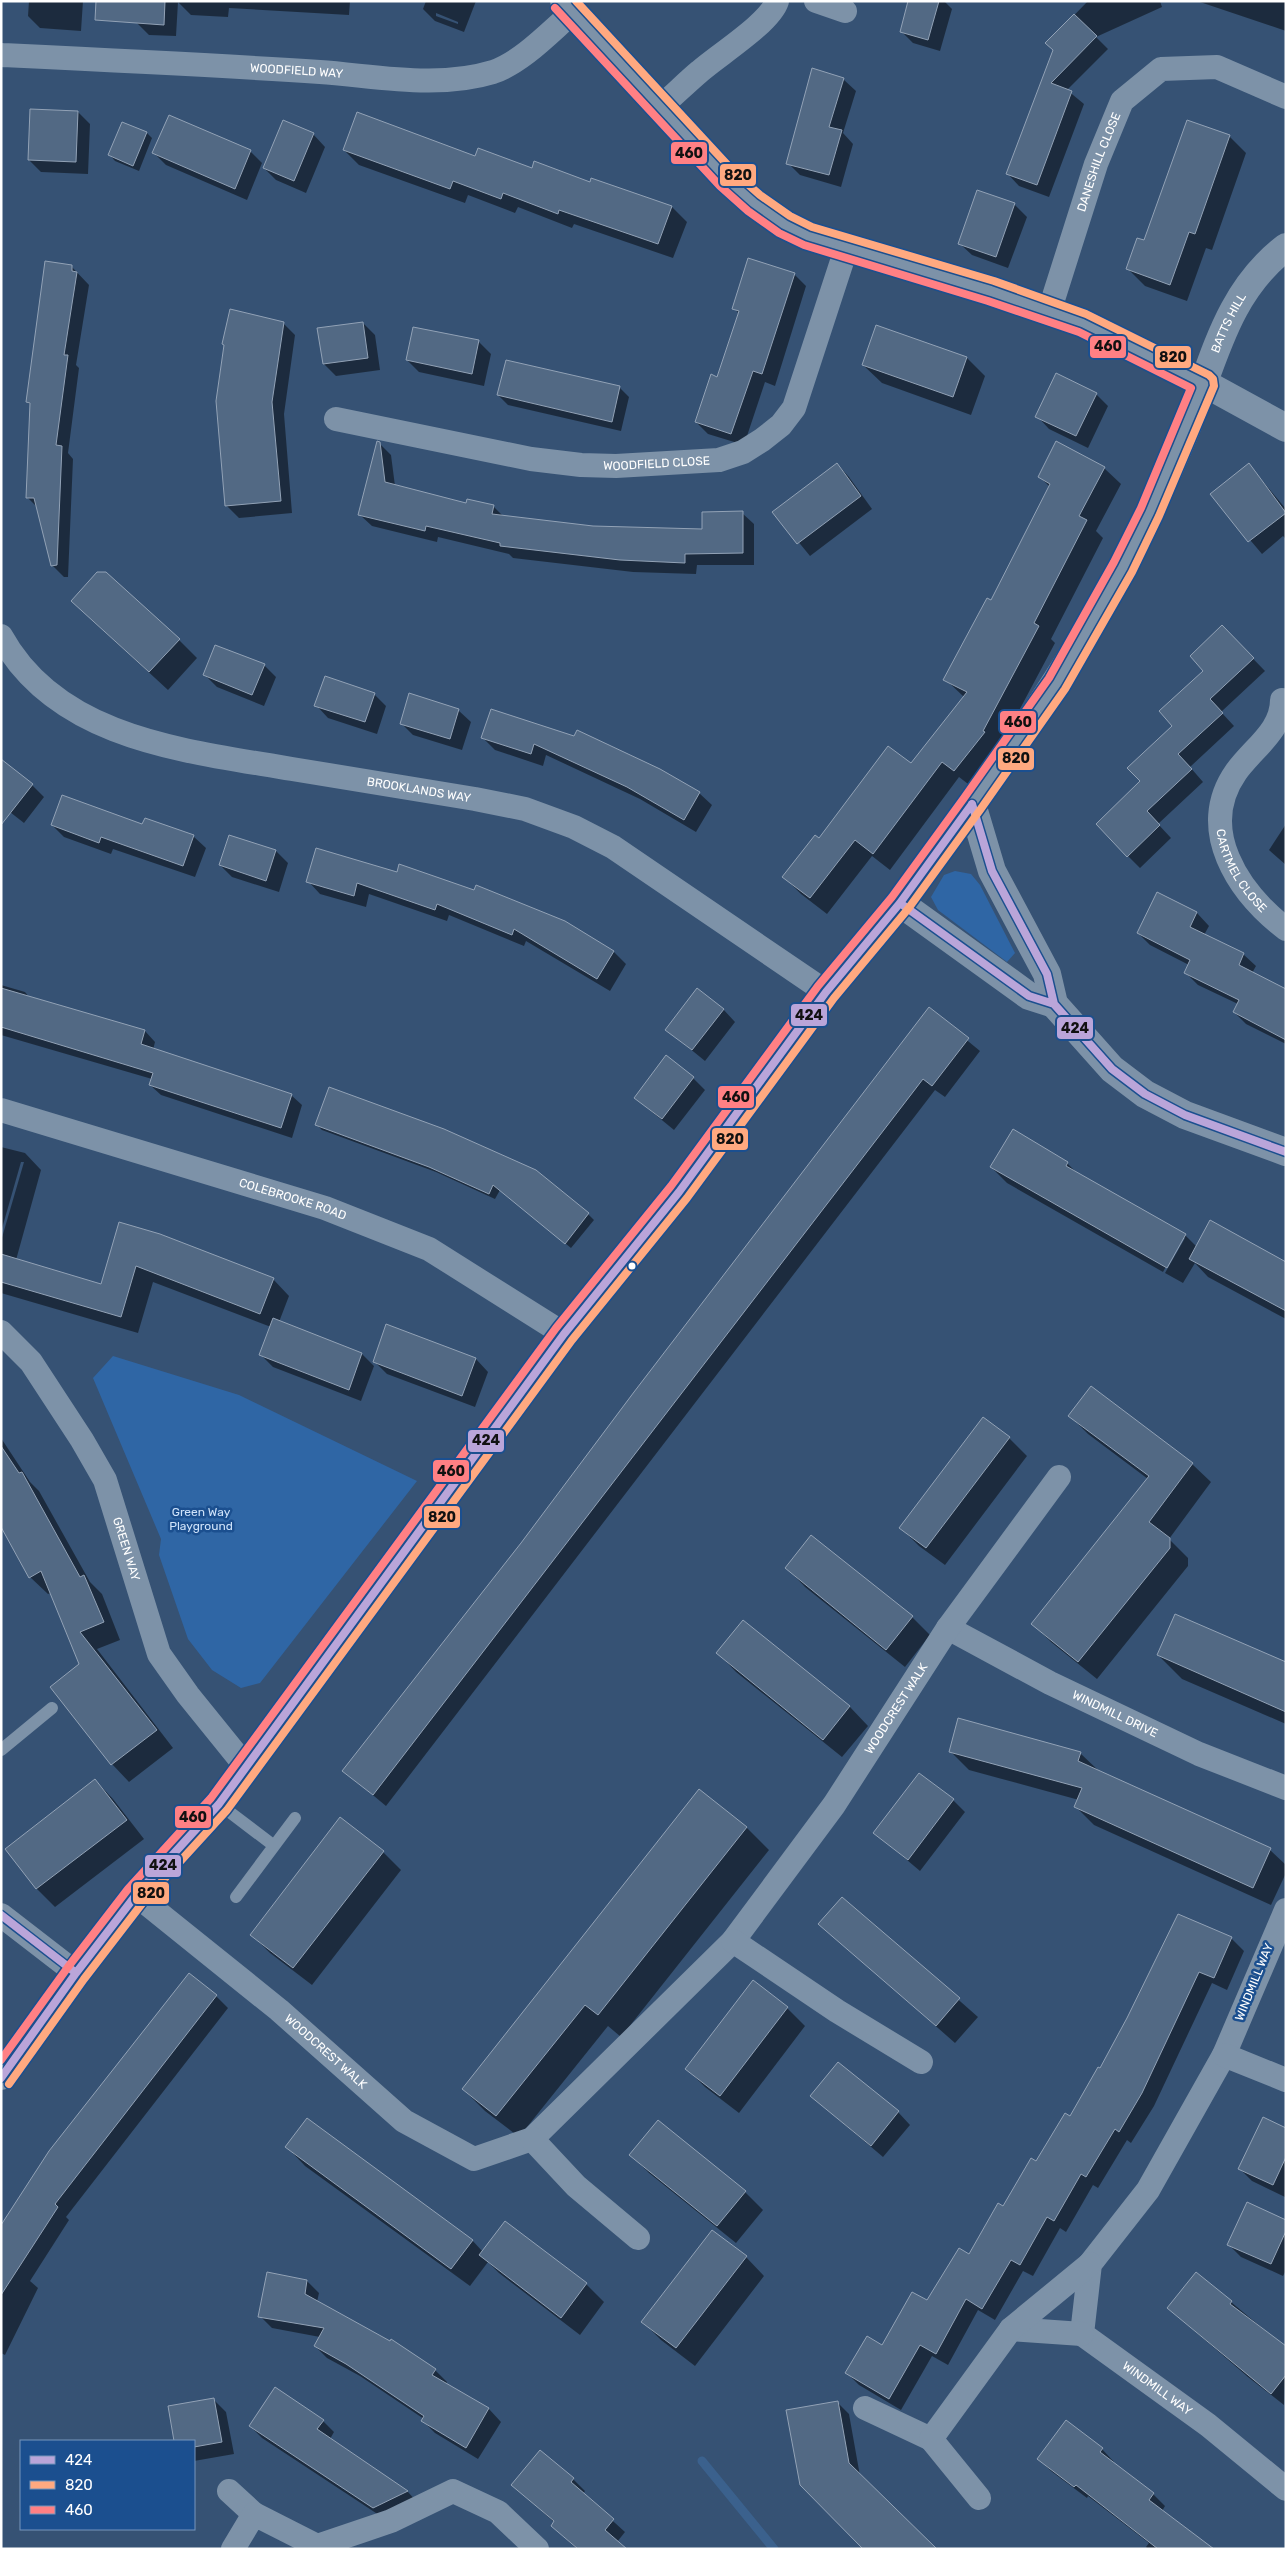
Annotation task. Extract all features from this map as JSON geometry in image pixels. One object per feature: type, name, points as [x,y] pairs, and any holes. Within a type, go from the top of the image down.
[{"type":"street","points":[[816,1],[845,11]]},
{"type":"street","points":[[659,108],[760,22],[779,3]]},
{"type":"street","points":[[567,7],[727,179],[754,203],[785,225],[808,236],[846,249],[991,291],[1083,323],[1204,383],[1286,428]]},
{"type":"street","name":"WOODFIELD WAY","points":[[1,54],[320,72],[402,80],[460,80],[495,71],[520,56],[567,7]]},
{"type":"street","name":"DANESHILL CLOSE","points":[[1050,312],[1096,164],[1122,100],[1162,69],[1217,67],[1286,97]]},
{"type":"street","name":"BATTS HILL","points":[[1,2078],[76,1973],[136,1895],[219,1804],[564,1334],[679,1192],[826,992],[900,903],[1057,683],[1123,567],[1150,512],[1235,304],[1265,263],[1286,247]]},
{"type":"street","name":"WOODFIELD CLOSE","points":[[336,419],[532,458],[581,465],[616,466],[719,460],[742,452],[782,425],[794,408],[846,249]]},
{"type":"street","name":"BROOKLANDS WAY","points":[[1,636],[24,669],[48,692],[81,714],[110,728],[157,744],[475,799],[525,809],[574,827],[613,847],[826,992]]},
{"type":"street","name":"CARTMEL CLOSE","points":[[1282,700],[1282,714],[1275,727],[1236,772],[1226,790],[1220,818],[1222,844],[1232,869],[1250,894],[1286,929]]},
{"type":"street","points":[[972,804],[992,871],[1047,974],[1054,1004],[1112,1069],[1145,1094],[1184,1115],[1286,1152]]},
{"type":"street","points":[[900,903],[1029,996],[1054,1004]]},
{"type":"street","name":"COLEBROOKE ROAD","points":[[1,1110],[325,1208],[429,1249],[564,1334]]},
{"type":"street","name":"GREEN WAY","points":[[1,1332],[31,1362],[82,1440],[105,1480],[159,1654],[188,1695],[246,1768]]},
{"type":"street","name":"WOODCREST WALK","points":[[136,1895],[279,2010],[404,2121],[474,2159],[532,2139],[733,1941],[834,1806],[948,1628],[1059,1476]]},
{"type":"street","name":"WINDMILL DRIVE","points":[[948,1628],[1050,1683],[1199,1754],[1286,1788]]},
{"type":"street","name":"WINDMILL WAY","points":[[931,2439],[1011,2329],[1090,2264],[1148,2190],[1224,2055],[1286,1910]]},
{"type":"street","points":[[1,1915],[76,1973]]},
{"type":"street","points":[[733,1941],[837,2011],[921,2062]]},
{"type":"street","points":[[1224,2055],[1286,2080]]},
{"type":"street","points":[[532,2139],[576,2186],[638,2238]]},
{"type":"street","points":[[1011,2329],[1082,2334],[1090,2264]]},
{"type":"street","name":"WINDMILL WAY","points":[[1082,2334],[1208,2425],[1286,2489]]},
{"type":"street","points":[[865,2408],[931,2439],[979,2498]]},
{"type":"street","points":[[229,2491],[254,2514],[317,2546],[391,2521],[454,2491],[498,2512],[537,2549]]},
{"type":"street","points":[[233,2549],[254,2514]]},
{"type":"lane","points":[[1,1750],[52,1708]]},
{"type":"lane","points":[[219,1804],[273,1845]]},
{"type":"lane","points":[[236,1897],[295,1818]]},
{"type":"green space","points":[[955,871],[971,874],[980,885],[1015,953],[1007,962],[938,910],[931,897],[944,875]]},
{"type":"green space","name":"Green Way Playground","points":[[113,1356],[239,1395],[417,1481],[260,1683],[241,1688],[212,1670],[188,1639],[159,1555],[161,1539],[93,1378]]},
{"type":"building","points":[[96,1],[165,1],[164,25],[95,20]]},
{"type":"building","points":[[908,1],[939,1],[928,40],[900,32]]},
{"type":"building","points":[[1074,14],[1097,36],[1051,83],[1072,91],[1037,185],[1006,174],[1053,50],[1045,43]]},
{"type":"building","points":[[812,68],[844,78],[829,127],[842,130],[829,175],[786,164]]},
{"type":"building","points":[[30,109],[78,111],[76,162],[28,160]]},
{"type":"building","points":[[357,112],[475,156],[478,148],[532,168],[534,161],[590,182],[591,178],[672,206],[658,244],[559,210],[558,214],[503,193],[501,199],[453,181],[450,189],[343,150]]},
{"type":"building","points":[[169,115],[251,150],[235,189],[152,153]]},
{"type":"building","points":[[283,120],[314,133],[294,181],[263,168]]},
{"type":"building","points":[[1187,120],[1230,135],[1195,234],[1189,232],[1170,285],[1126,269],[1137,238],[1144,240]]},
{"type":"building","points":[[122,122],[147,132],[133,166],[108,155]]},
{"type":"building","points":[[977,190],[1015,203],[996,257],[958,244]]},
{"type":"building","points":[[748,258],[795,273],[762,374],[753,371],[731,434],[695,422],[711,374],[717,377],[739,311],[732,309]]},
{"type":"building","points":[[45,261],[72,265],[72,271],[77,272],[64,355],[68,355],[56,445],[62,446],[57,565],[51,566],[34,498],[26,498],[30,403],[26,402]]},
{"type":"building","points":[[230,309],[284,322],[272,402],[281,501],[225,506],[216,401],[224,345],[222,344]]},
{"type":"building","points":[[363,322],[368,358],[323,364],[317,328]]},
{"type":"building","points":[[876,325],[967,357],[953,397],[862,365]]},
{"type":"building","points":[[413,327],[479,340],[472,374],[406,360]]},
{"type":"building","points":[[506,360],[620,386],[612,422],[497,395]]},
{"type":"building","points":[[1056,373],[1097,393],[1076,436],[1035,417]]},
{"type":"building","points":[[377,441],[380,442],[385,482],[466,503],[467,499],[494,505],[492,514],[593,526],[702,529],[702,512],[743,511],[743,553],[685,554],[685,563],[620,560],[500,546],[500,543],[426,526],[425,531],[358,515]]},
{"type":"building","points":[[1056,441],[1105,467],[1079,516],[1087,520],[1034,623],[1039,626],[983,731],[985,732],[954,771],[942,762],[873,854],[855,840],[810,898],[782,877],[815,835],[819,838],[888,746],[911,763],[967,692],[943,680],[987,598],[991,600],[1050,484],[1038,477]]},
{"type":"building","points":[[837,463],[861,496],[797,544],[772,512]]},
{"type":"building","points":[[1249,463],[1286,513],[1248,542],[1210,494]]},
{"type":"building","points":[[97,572],[106,572],[180,639],[149,672],[71,601]]},
{"type":"building","points":[[1222,625],[1254,658],[1210,699],[1223,713],[1178,754],[1192,769],[1147,811],[1160,825],[1127,857],[1096,824],[1140,781],[1127,768],[1172,726],[1159,711],[1203,671],[1190,656]]},
{"type":"building","points":[[215,645],[265,664],[252,695],[203,675]]},
{"type":"building","points":[[325,676],[375,693],[365,722],[314,706]]},
{"type":"building","points":[[409,693],[459,709],[450,739],[400,724]]},
{"type":"building","points":[[491,709],[574,736],[577,730],[660,769],[700,792],[684,820],[627,787],[534,744],[531,754],[481,738]]},
{"type":"building","points":[[1,759],[33,784],[1,825]]},
{"type":"building","points":[[62,795],[142,824],[145,818],[194,835],[183,866],[101,837],[99,843],[51,825]]},
{"type":"building","points":[[229,835],[276,850],[266,881],[219,865]]},
{"type":"building","points":[[316,848],[397,872],[399,864],[474,890],[476,885],[565,921],[614,951],[597,979],[514,929],[512,935],[437,904],[435,910],[357,883],[354,896],[306,882]]},
{"type":"building","points":[[1157,892],[1197,912],[1190,927],[1244,953],[1239,965],[1286,989],[1286,1040],[1233,1012],[1239,1000],[1184,973],[1190,960],[1137,933]]},
{"type":"building","points":[[1,988],[145,1030],[141,1044],[292,1094],[281,1128],[149,1085],[153,1073],[1,1027]]},
{"type":"building","points":[[697,988],[724,1009],[692,1050],[665,1030]]},
{"type":"building","points":[[929,1007],[969,1038],[932,1086],[923,1079],[373,1795],[342,1771],[521,1543],[634,1392]]},
{"type":"building","points":[[666,1055],[694,1077],[662,1119],[634,1098]]},
{"type":"building","points":[[329,1087],[444,1129],[536,1170],[589,1213],[565,1244],[493,1185],[489,1194],[429,1167],[315,1125]]},
{"type":"building","points":[[1013,1129],[1068,1162],[1066,1166],[1186,1234],[1167,1268],[990,1167]]},
{"type":"building","points":[[1210,1220],[1286,1262],[1286,1311],[1189,1259]]},
{"type":"building","points":[[119,1222],[160,1234],[274,1278],[260,1314],[136,1266],[121,1317],[1,1282],[1,1254],[101,1284]]},
{"type":"building","points":[[273,1318],[362,1353],[349,1390],[259,1355]]},
{"type":"building","points":[[386,1324],[476,1358],[462,1396],[373,1362]]},
{"type":"building","points":[[1091,1386],[1193,1463],[1149,1522],[1170,1538],[1170,1548],[1078,1662],[1031,1624],[1149,1476],[1068,1416]]},
{"type":"building","points":[[983,1417],[1010,1437],[926,1548],[899,1528]]},
{"type":"building","points":[[1,1446],[19,1473],[22,1472],[80,1577],[84,1575],[104,1622],[80,1632],[157,1730],[111,1765],[50,1687],[79,1664],[41,1571],[29,1578],[1,1527]]},
{"type":"building","points":[[811,1535],[913,1616],[886,1650],[785,1568]]},
{"type":"building","points":[[1175,1614],[1286,1662],[1286,1712],[1157,1655]]},
{"type":"building","points":[[743,1620],[850,1706],[823,1740],[716,1653]]},
{"type":"building","points":[[958,1718],[1081,1752],[1078,1761],[1271,1848],[1253,1888],[1074,1807],[1082,1788],[949,1752]]},
{"type":"building","points":[[919,1773],[954,1799],[908,1860],[873,1833]]},
{"type":"building","points":[[95,1779],[127,1820],[36,1889],[5,1849]]},
{"type":"building","points":[[699,1789],[747,1827],[598,2015],[585,2005],[496,2116],[462,2089]]},
{"type":"building","points":[[340,1817],[384,1851],[293,1968],[250,1935]]},
{"type":"building","points":[[842,1897],[960,1998],[936,2026],[818,1924]]},
{"type":"building","points":[[1178,1914],[1232,1937],[1214,1978],[1199,1972],[1142,2093],[1119,2132],[1115,2129],[1086,2177],[1081,2174],[1054,2221],[1047,2217],[1020,2265],[1011,2260],[982,2309],[966,2299],[936,2354],[920,2345],[889,2399],[845,2373],[867,2336],[882,2345],[912,2292],[927,2300],[959,2248],[969,2254],[998,2203],[1003,2206],[1031,2158],[1036,2161],[1065,2113],[1070,2116],[1098,2067],[1100,2068],[1127,2018]]},
{"type":"building","points":[[189,1973],[217,1995],[55,2204],[58,2207],[1,2295],[1,2225],[49,2151]]},
{"type":"building","points":[[753,1980],[788,2007],[720,2096],[685,2069]]},
{"type":"building","points":[[838,2062],[899,2111],[871,2146],[810,2096]]},
{"type":"building","points":[[1263,2117],[1286,2128],[1286,2157],[1273,2185],[1238,2169]]},
{"type":"building","points":[[307,2118],[473,2240],[451,2269],[285,2147]]},
{"type":"building","points":[[658,2120],[746,2191],[717,2226],[629,2155]]},
{"type":"building","points":[[1247,2202],[1286,2220],[1286,2231],[1271,2264],[1227,2245]]},
{"type":"building","points":[[505,2221],[587,2283],[561,2318],[479,2255]]},
{"type":"building","points":[[712,2230],[747,2256],[676,2348],[641,2322]]},
{"type":"building","points":[[267,2272],[307,2280],[305,2294],[390,2341],[391,2339],[436,2369],[432,2375],[489,2408],[466,2448],[421,2421],[424,2416],[346,2364],[314,2346],[324,2328],[258,2317]]},
{"type":"building","points":[[1196,2272],[1232,2301],[1230,2304],[1286,2346],[1286,2375],[1271,2394],[1167,2308]]},
{"type":"building","points":[[275,2387],[324,2420],[317,2429],[408,2491],[373,2508],[249,2426]]},
{"type":"building","points":[[214,2398],[222,2442],[195,2447],[195,2440],[174,2440],[168,2406]]},
{"type":"building","points":[[838,2401],[849,2463],[937,2549],[863,2549],[800,2485],[786,2410]]},
{"type":"building","points":[[1066,2420],[1103,2448],[1100,2452],[1154,2493],[1149,2500],[1214,2549],[1158,2549],[1076,2485],[1074,2487],[1037,2459]]},
{"type":"building","points":[[540,2450],[574,2478],[571,2482],[614,2519],[605,2530],[627,2549],[578,2549],[551,2526],[554,2521],[511,2485]]},
{"type":"waterway","points":[[702,2461],[774,2549]]},
{"type":"transit line","name":"820","points":[[9,2084],[84,1979],[144,1901],[227,1810],[572,1340],[687,1198],[834,998],[908,909],[980,810],[1065,689],[1132,572],[1159,516],[1214,386],[1213,379],[1209,375],[1086,314],[994,281],[812,227],[790,216],[760,195],[734,172],[576,1]]},
{"type":"transit line","name":"460","points":[[1,2060],[68,1967],[128,1889],[211,1798],[556,1328],[671,1186],[818,986],[892,897],[964,798],[1049,678],[1114,562],[1141,508],[1191,388],[1079,332],[988,301],[804,245],[779,233],[748,211],[720,186],[555,8]]},
{"type":"transit line","name":"424","points":[[972,804],[992,871],[1047,974],[1054,1004],[1112,1069],[1145,1094],[1185,1115],[1286,1152]]},
{"type":"transit line","name":"424","points":[[1,2078],[76,1973],[136,1895],[219,1804],[564,1334],[679,1192],[826,992],[900,903],[972,804]]},
{"type":"transit line","name":"424","points":[[900,903],[1029,996],[1054,1004],[1069,1021]]},
{"type":"transit line","name":"424","points":[[1,1915],[76,1973]]}]
